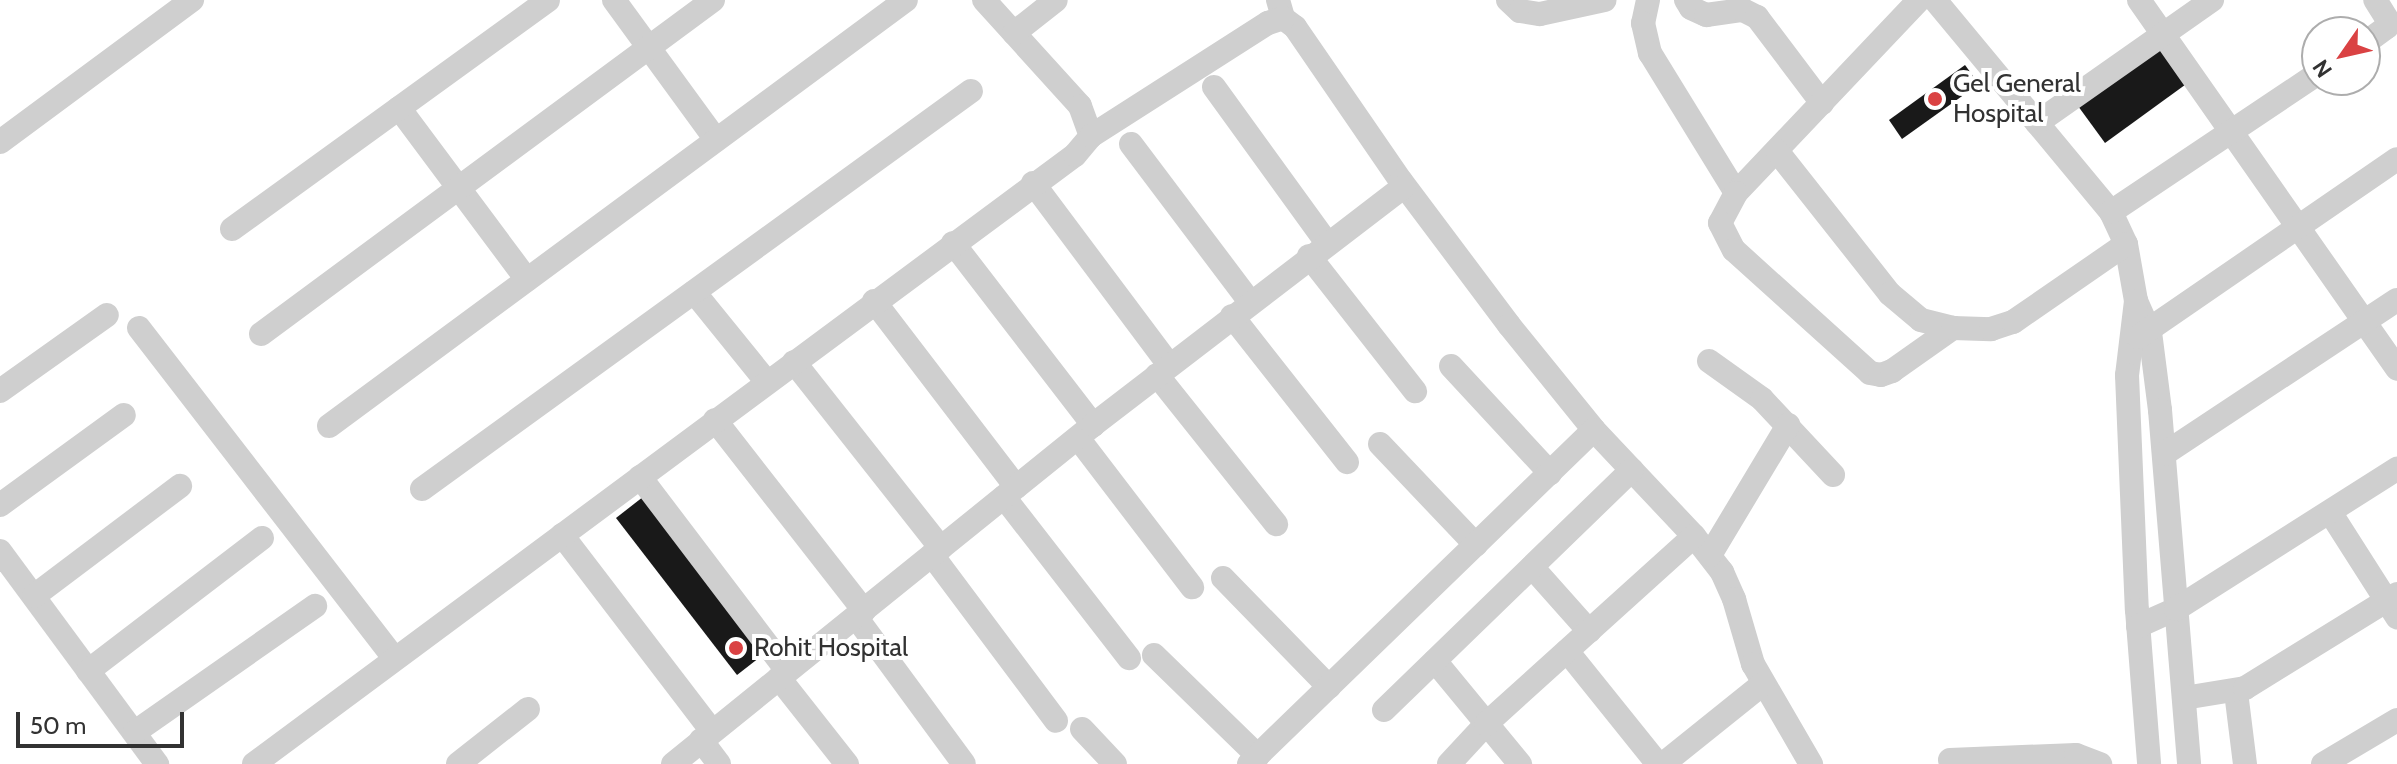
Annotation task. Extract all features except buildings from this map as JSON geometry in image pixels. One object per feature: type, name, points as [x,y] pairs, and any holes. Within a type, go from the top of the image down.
[{"type":"street","points":[[0,142],[192,0]]},
{"type":"street","points":[[232,229],[548,0]]},
{"type":"street","points":[[614,0],[716,140]]},
{"type":"street","points":[[261,334],[713,0]]},
{"type":"street","points":[[329,426],[906,0]]},
{"type":"street","points":[[984,0],[1080,106],[1091,136]]},
{"type":"street","points":[[1014,33],[1056,0]]},
{"type":"street","points":[[1508,0],[1520,11],[1540,14],[1605,0]]},
{"type":"street","points":[[1648,0],[1644,39],[1736,193]]},
{"type":"street","points":[[1686,0],[1691,8],[1706,15],[1743,10],[1757,17],[1822,103]]},
{"type":"street","points":[[2139,0],[2397,369]]},
{"type":"street","points":[[2037,123],[2212,0]]},
{"type":"street","points":[[2375,0],[2389,22],[2381,31]]},
{"type":"street","points":[[1953,328],[1892,371],[1881,375],[1859,367],[1727,242],[1720,223],[1736,193],[1822,103],[1937,2],[2111,212],[2126,244],[2140,337],[2164,454],[2189,764]]},
{"type":"street","points":[[254,764],[1033,183],[1075,155],[1091,136],[1268,23],[1281,9],[1404,186],[1594,430],[1710,555],[1734,599],[1753,664],[1811,764]]},
{"type":"street","points":[[2111,212],[2301,84]]},
{"type":"street","points":[[1214,87],[1318,250],[1415,391]]},
{"type":"street","points":[[422,489],[971,91]]},
{"type":"street","points":[[399,108],[527,280]]},
{"type":"street","points":[[1131,144],[1347,462]]},
{"type":"street","points":[[1777,151],[1900,305],[1921,320],[1953,328],[1991,329],[2013,322],[2126,244]]},
{"type":"street","points":[[2149,764],[2138,626],[2127,375],[2140,337],[2397,159]]},
{"type":"street","points":[[1033,183],[1163,370],[1276,524]]},
{"type":"street","points":[[673,764],[1085,431],[1404,186]]},
{"type":"street","points":[[953,243],[1192,587]]},
{"type":"street","points":[[694,292],[767,382]]},
{"type":"street","points":[[2164,454],[2397,300]]},
{"type":"street","points":[[874,301],[1129,658]]},
{"type":"street","points":[[0,391],[107,315]]},
{"type":"street","points":[[139,328],[395,659]]},
{"type":"street","points":[[1709,361],[1746,386],[1788,425],[1833,475]]},
{"type":"street","points":[[794,362],[936,552],[1056,721]]},
{"type":"street","points":[[1451,366],[1550,473]]},
{"type":"street","points":[[0,505],[124,415]]},
{"type":"street","points":[[715,420],[860,614],[964,764]]},
{"type":"street","points":[[1710,555],[1788,425]]},
{"type":"street","points":[[1154,655],[1254,760],[1594,430]]},
{"type":"street","points":[[1380,444],[1476,545]]},
{"type":"street","points":[[2138,626],[2176,609],[2397,469]]},
{"type":"street","points":[[1384,710],[1632,470]]},
{"type":"street","points":[[640,477],[847,764]]},
{"type":"street","points":[[34,596],[180,486]]},
{"type":"street","points":[[2184,698],[2236,692],[2394,604],[2330,512]]},
{"type":"street","points":[[562,535],[706,735],[719,764]]},
{"type":"street","points":[[1449,764],[1486,724],[1694,536]]},
{"type":"street","points":[[88,671],[262,538]]},
{"type":"street","points":[[0,551],[157,764]]},
{"type":"street","points":[[1532,567],[1589,631]]},
{"type":"street","points":[[1223,578],[1329,687]]},
{"type":"street","points":[[135,732],[315,606]]},
{"type":"street","points":[[1567,651],[1660,764],[1763,684]]},
{"type":"street","points":[[1435,661],[1520,764]]},
{"type":"street","points":[[2236,692],[2245,764]]},
{"type":"street","points":[[458,764],[528,709]]},
{"type":"street","points":[[2323,764],[2397,720]]},
{"type":"street","points":[[1082,729],[1115,764]]},
{"type":"street","points":[[1950,760],[2076,755],[2100,764]]},
{"type":"place","name":"Gel General Hospital","points":[[1935,99]]},
{"type":"place","name":"Rohit Hospital","points":[[736,648]]}]
